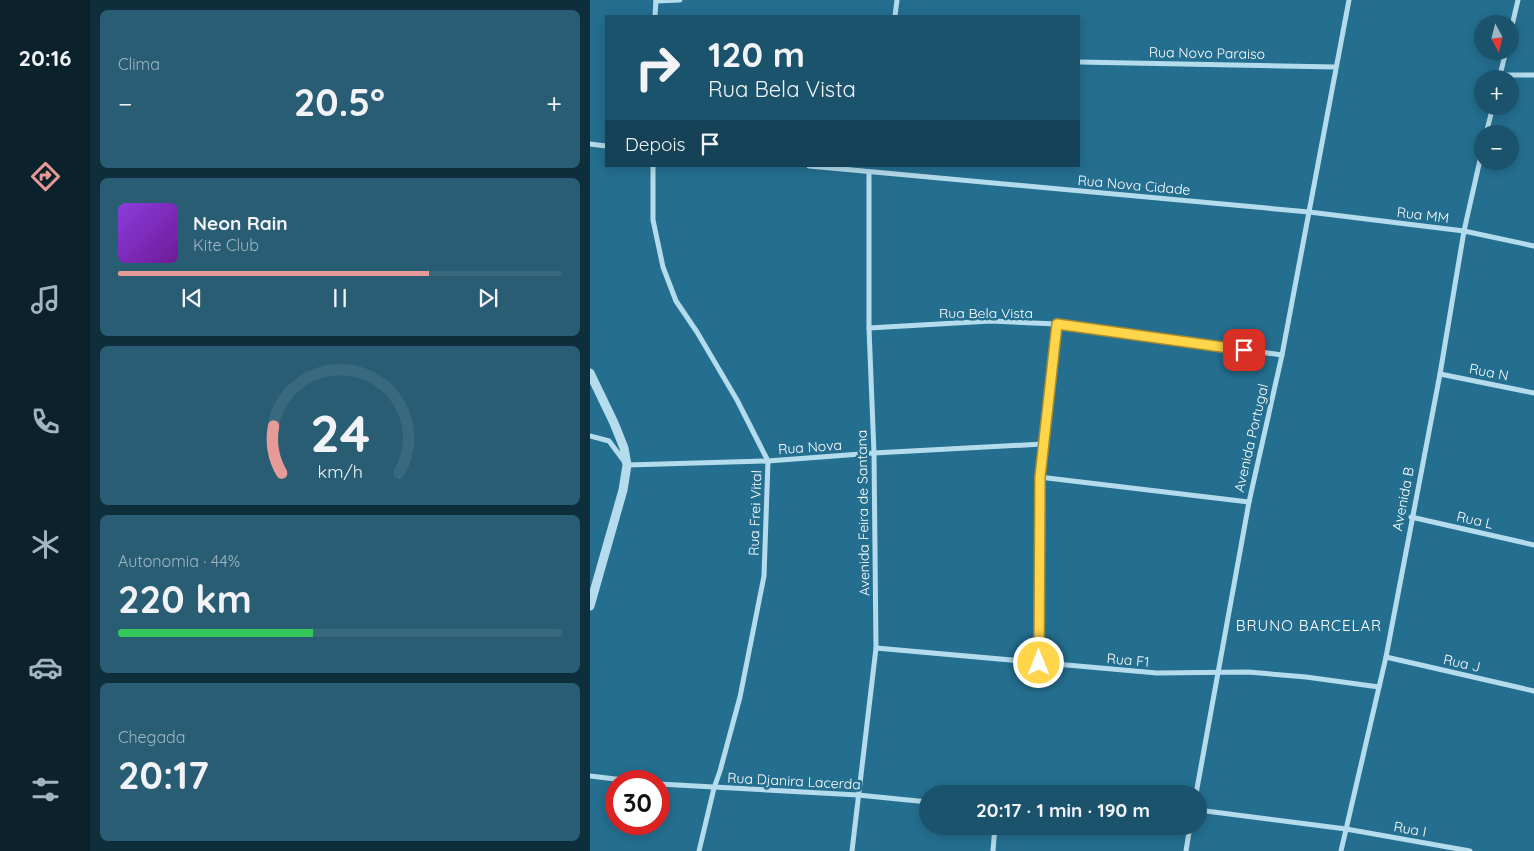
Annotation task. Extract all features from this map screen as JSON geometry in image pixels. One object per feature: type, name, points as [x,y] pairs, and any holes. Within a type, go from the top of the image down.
[{"type":"street","points":[[655,15],[656,1],[680,0]]},
{"type":"street","points":[[895,15],[897,0]]},
{"type":"street","name":"Avenida Portugal","points":[[1198,785],[1248,502],[1282,355],[1349,0]]},
{"type":"street","points":[[1514,15],[1518,0]]},
{"type":"street","name":"Rua Novo Paraiso","points":[[1080,62],[1335,67]]},
{"type":"street","points":[[1519,76],[1534,75]]},
{"type":"street","points":[[590,144],[605,146]]},
{"type":"street","name":"Rua Frei Vital","points":[[653,167],[653,220],[663,267],[676,301],[697,332],[737,400],[768,461],[764,576],[740,697],[714,788],[699,851]]},
{"type":"street","name":"Rua Nova Cidade","points":[[819,167],[1309,212]]},
{"type":"street","points":[[882,174],[883,167]]},
{"type":"street","name":"Avenida B","points":[[1341,851],[1386,657],[1411,517],[1440,374],[1464,232],[1478,170]]},
{"type":"street","name":"Avenida Feira de Santana","points":[[852,851],[876,648],[874,453],[869,328],[868,172]]},
{"type":"street","name":"Rua MM","points":[[1309,212],[1464,232],[1534,246]]},
{"type":"street","name":"Rua Bela Vista","points":[[869,328],[991,321],[1057,324],[1282,355]]},
{"type":"street","points":[[1039,663],[1040,477],[1057,324]]},
{"type":"street","points":[[590,373],[614,423],[624,448],[627,465],[623,490],[590,606]]},
{"type":"street","name":"Rua N","points":[[1440,374],[1534,393]]},
{"type":"street","points":[[590,436],[609,441],[627,465]]},
{"type":"street","name":"Rua Nova","points":[[627,465],[768,461],[1043,444]]},
{"type":"street","points":[[1040,477],[1248,502]]},
{"type":"street","name":"Rua L","points":[[1411,517],[1534,545]]},
{"type":"street","name":"Rua F1","points":[[876,648],[1157,673],[1218,671],[1306,677],[1379,687]]},
{"type":"street","name":"Rua J","points":[[1386,657],[1534,691]]},
{"type":"street","points":[[590,776],[605,778]]},
{"type":"street","name":"Rua Djanira Lacerda","points":[[670,785],[858,795],[919,801]]},
{"type":"street","name":"Rua I","points":[[1207,811],[1346,829],[1470,851]]},
{"type":"street","points":[[994,851],[995,835]]},
{"type":"street","points":[[1186,851],[1189,835]]},
{"type":"district","name":"BRUNO BARCELAR","points":[[1309,625]]},
{"type":"route","points":[[1039,663],[1040,477],[1057,324],[1244,350]]}]
